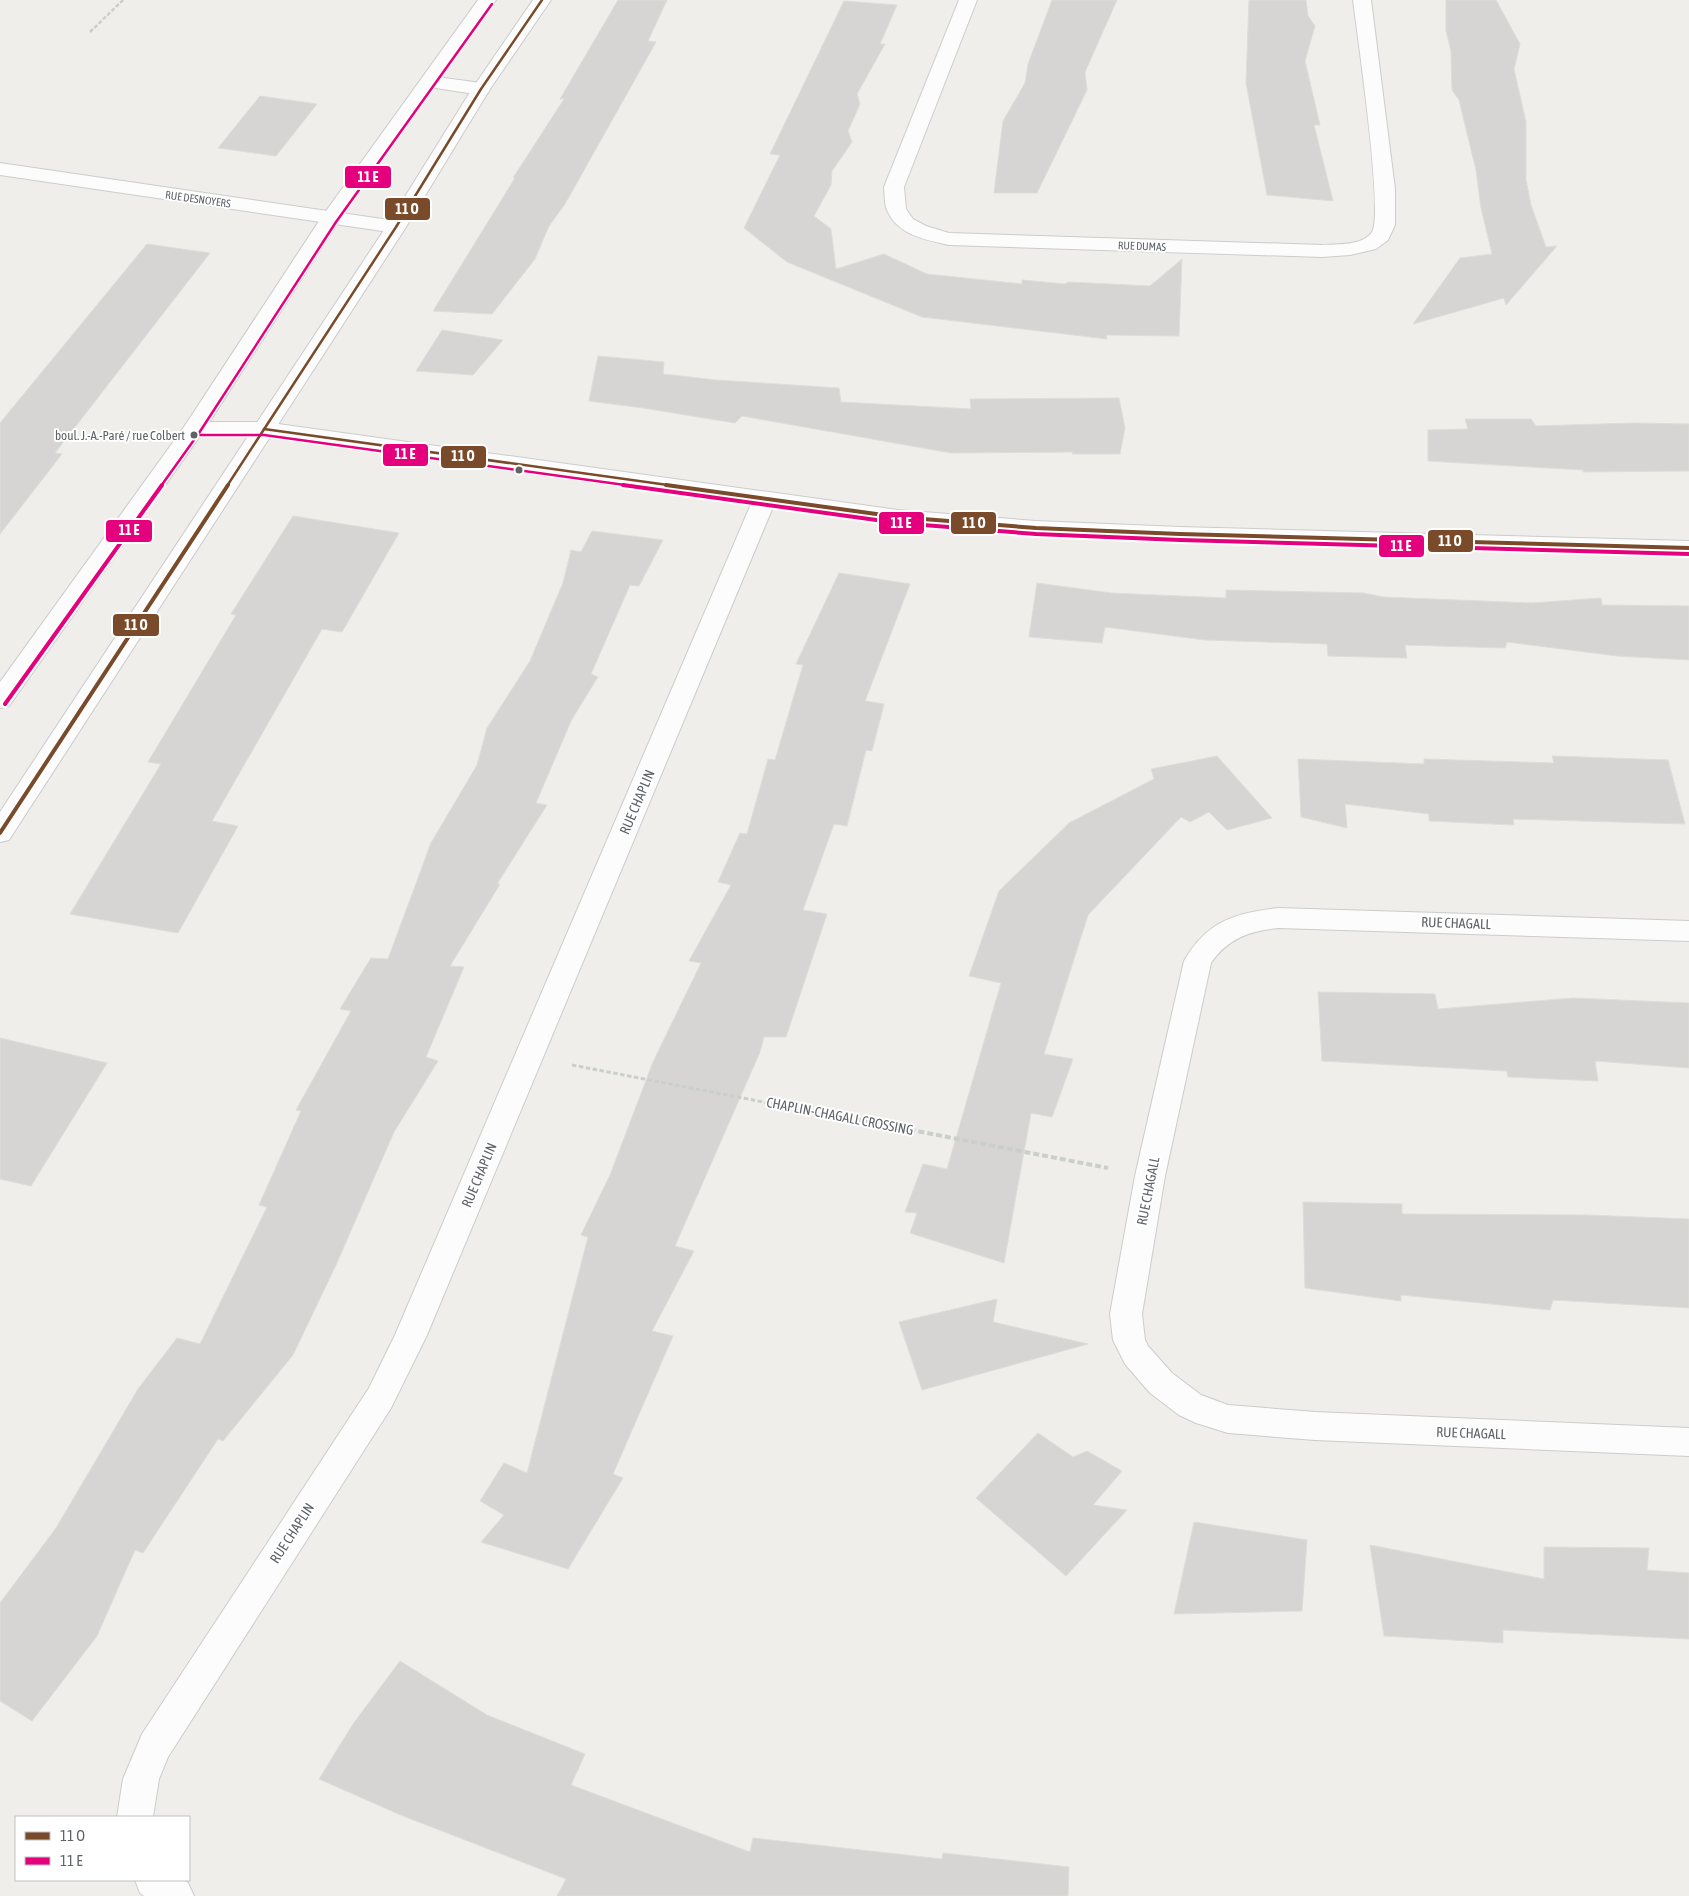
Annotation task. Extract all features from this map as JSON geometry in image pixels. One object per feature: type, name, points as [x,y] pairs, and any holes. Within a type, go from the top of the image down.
[{"type":"street","points":[[0,700],[194,429],[332,218],[487,0]]},
{"type":"street","points":[[0,833],[396,227],[481,89],[542,0]]},
{"type":"street","name":"RUE DUMAS","points":[[968,0],[894,187],[896,210],[904,222],[927,234],[949,239],[1322,250],[1350,250],[1369,244],[1381,236],[1385,225],[1385,188],[1362,0]]},
{"type":"street","points":[[430,82],[481,89]]},
{"type":"street","name":"RUE DESNOYERS","points":[[0,169],[396,227]]},
{"type":"street","points":[[194,429],[264,429],[764,500],[898,517],[1036,528],[1180,534],[1689,548]]},
{"type":"street","name":"RUE CHAPLIN","points":[[135,1816],[141,1779],[155,1746],[380,1398],[394,1372],[530,1056],[764,500]]},
{"type":"street","name":"RUE CHAGALL","points":[[1689,931],[1286,918],[1252,920],[1228,928],[1204,950],[1198,961],[1150,1176],[1126,1314],[1130,1340],[1136,1355],[1155,1377],[1190,1405],[1207,1413],[1228,1418],[1314,1426],[1689,1442]]},
{"type":"street","points":[[154,1881],[175,1896]]},
{"type":"path","points":[[90,32],[123,0]]},
{"type":"path","name":"CHAPLIN-CHAGALL CROSSING","points":[[530,1056],[1150,1176]]},
{"type":"building","points":[[618,0],[667,0],[648,41],[656,42],[565,204],[549,226],[535,259],[492,314],[433,311],[515,178],[513,178],[564,99],[560,99]]},
{"type":"building","points":[[1052,0],[1117,0],[1085,72],[1087,90],[1037,193],[994,193],[1003,121],[1025,83],[1028,64]]},
{"type":"building","points":[[1249,0],[1306,0],[1308,16],[1315,26],[1305,61],[1320,125],[1314,125],[1333,201],[1267,195],[1246,83]]},
{"type":"building","points":[[1446,0],[1496,0],[1520,44],[1514,69],[1526,122],[1526,180],[1531,205],[1546,247],[1557,246],[1506,305],[1504,298],[1413,324],[1460,258],[1492,254],[1481,208],[1476,170],[1459,100],[1452,90],[1451,51],[1446,31]]},
{"type":"building","points":[[844,1],[897,5],[880,44],[885,44],[857,94],[860,104],[848,131],[852,142],[832,171],[831,185],[814,216],[831,229],[836,269],[884,254],[927,274],[1022,284],[1022,280],[1065,284],[1069,282],[1150,286],[1182,259],[1179,336],[1106,335],[1107,339],[922,317],[787,262],[744,228],[780,155],[770,154]]},
{"type":"building","points":[[260,96],[317,104],[276,156],[218,148]]},
{"type":"building","points":[[147,244],[210,253],[55,453],[62,454],[0,534],[0,423]]},
{"type":"building","points":[[442,330],[503,340],[473,375],[416,371]]},
{"type":"building","points":[[598,356],[664,362],[663,374],[716,380],[839,388],[841,402],[971,409],[970,399],[1119,398],[1125,428],[1120,454],[1072,454],[1073,452],[951,453],[742,416],[735,423],[589,401]]},
{"type":"building","points":[[1465,419],[1531,419],[1536,426],[1634,423],[1689,424],[1689,471],[1583,472],[1583,470],[1428,461],[1428,430],[1468,429]]},
{"type":"building","points":[[293,516],[399,533],[342,632],[322,629],[212,821],[238,826],[178,933],[70,914],[161,764],[148,762],[236,615],[231,614]]},
{"type":"building","points":[[592,531],[663,540],[639,586],[630,585],[591,674],[598,677],[572,719],[536,803],[547,805],[497,884],[500,884],[450,966],[464,967],[426,1057],[438,1061],[394,1132],[336,1265],[293,1355],[223,1441],[218,1439],[143,1553],[135,1550],[97,1636],[32,1721],[0,1701],[0,1603],[56,1528],[138,1389],[177,1338],[200,1344],[267,1207],[259,1205],[301,1111],[296,1110],[351,1011],[340,1009],[371,958],[388,959],[431,843],[477,765],[487,728],[530,661],[563,583],[571,550],[581,552]]},
{"type":"building","points":[[839,573],[910,584],[865,701],[884,704],[872,751],[866,750],[847,826],[834,824],[803,910],[827,914],[786,1037],[764,1037],[760,1052],[675,1246],[694,1251],[652,1331],[673,1336],[613,1474],[623,1478],[568,1569],[481,1542],[504,1515],[480,1501],[504,1463],[527,1473],[588,1237],[581,1235],[610,1175],[653,1062],[701,963],[689,961],[731,885],[718,882],[740,833],[747,834],[768,759],[775,760],[803,665],[796,664]]},
{"type":"building","points":[[1037,583],[1111,593],[1226,598],[1226,590],[1364,593],[1383,597],[1532,603],[1601,598],[1602,605],[1689,606],[1689,660],[1617,656],[1507,642],[1505,648],[1405,645],[1407,658],[1328,656],[1327,644],[1205,640],[1105,627],[1102,643],[1029,637]]},
{"type":"building","points":[[1217,756],[1272,818],[1227,830],[1209,812],[1190,822],[1181,817],[1088,915],[1044,1054],[1073,1059],[1052,1117],[1031,1113],[1004,1263],[910,1233],[917,1213],[905,1212],[923,1164],[947,1169],[1001,983],[969,976],[999,891],[1069,823],[1154,779],[1151,769]]},
{"type":"building","points":[[1552,756],[1668,760],[1685,824],[1513,819],[1514,825],[1429,821],[1429,814],[1345,804],[1347,828],[1301,817],[1298,759],[1424,764],[1424,759],[1554,763]]},
{"type":"building","points":[[1318,992],[1435,994],[1438,1009],[1573,998],[1689,1003],[1689,1068],[1595,1061],[1598,1081],[1508,1077],[1507,1071],[1322,1061]]},
{"type":"building","points":[[0,1038],[107,1063],[31,1186],[0,1179]]},
{"type":"building","points":[[1303,1202],[1402,1204],[1402,1214],[1587,1215],[1689,1219],[1689,1308],[1553,1300],[1550,1310],[1401,1295],[1401,1301],[1305,1288]]},
{"type":"building","points":[[997,1299],[993,1322],[1088,1344],[922,1390],[899,1322]]},
{"type":"building","points":[[1038,1433],[1073,1457],[1087,1451],[1122,1471],[1093,1505],[1127,1510],[1066,1576],[976,1498]]},
{"type":"building","points":[[1194,1522],[1307,1540],[1302,1611],[1174,1614]]},
{"type":"building","points":[[1370,1545],[1544,1579],[1544,1547],[1649,1548],[1647,1570],[1689,1573],[1689,1639],[1503,1630],[1503,1643],[1384,1636]]},
{"type":"building","points":[[400,1661],[487,1715],[585,1754],[571,1785],[750,1852],[753,1838],[942,1859],[943,1853],[1069,1867],[1068,1896],[557,1896],[566,1879],[403,1816],[319,1779],[353,1724]]},
{"type":"transit line","points":[[0,833],[396,227],[481,89],[542,0]]},
{"type":"transit line","points":[[5,704],[199,433],[336,222],[492,4]]},
{"type":"transit line","points":[[264,429],[898,517],[1036,528],[1180,534],[1689,548]]},
{"type":"transit line","points":[[194,435],[264,435],[898,523],[1036,534],[1180,540],[1689,554]]},
{"type":"place","name":"boul. J.-A.-Paré / rue Colbert","points":[[194,435]]}]
